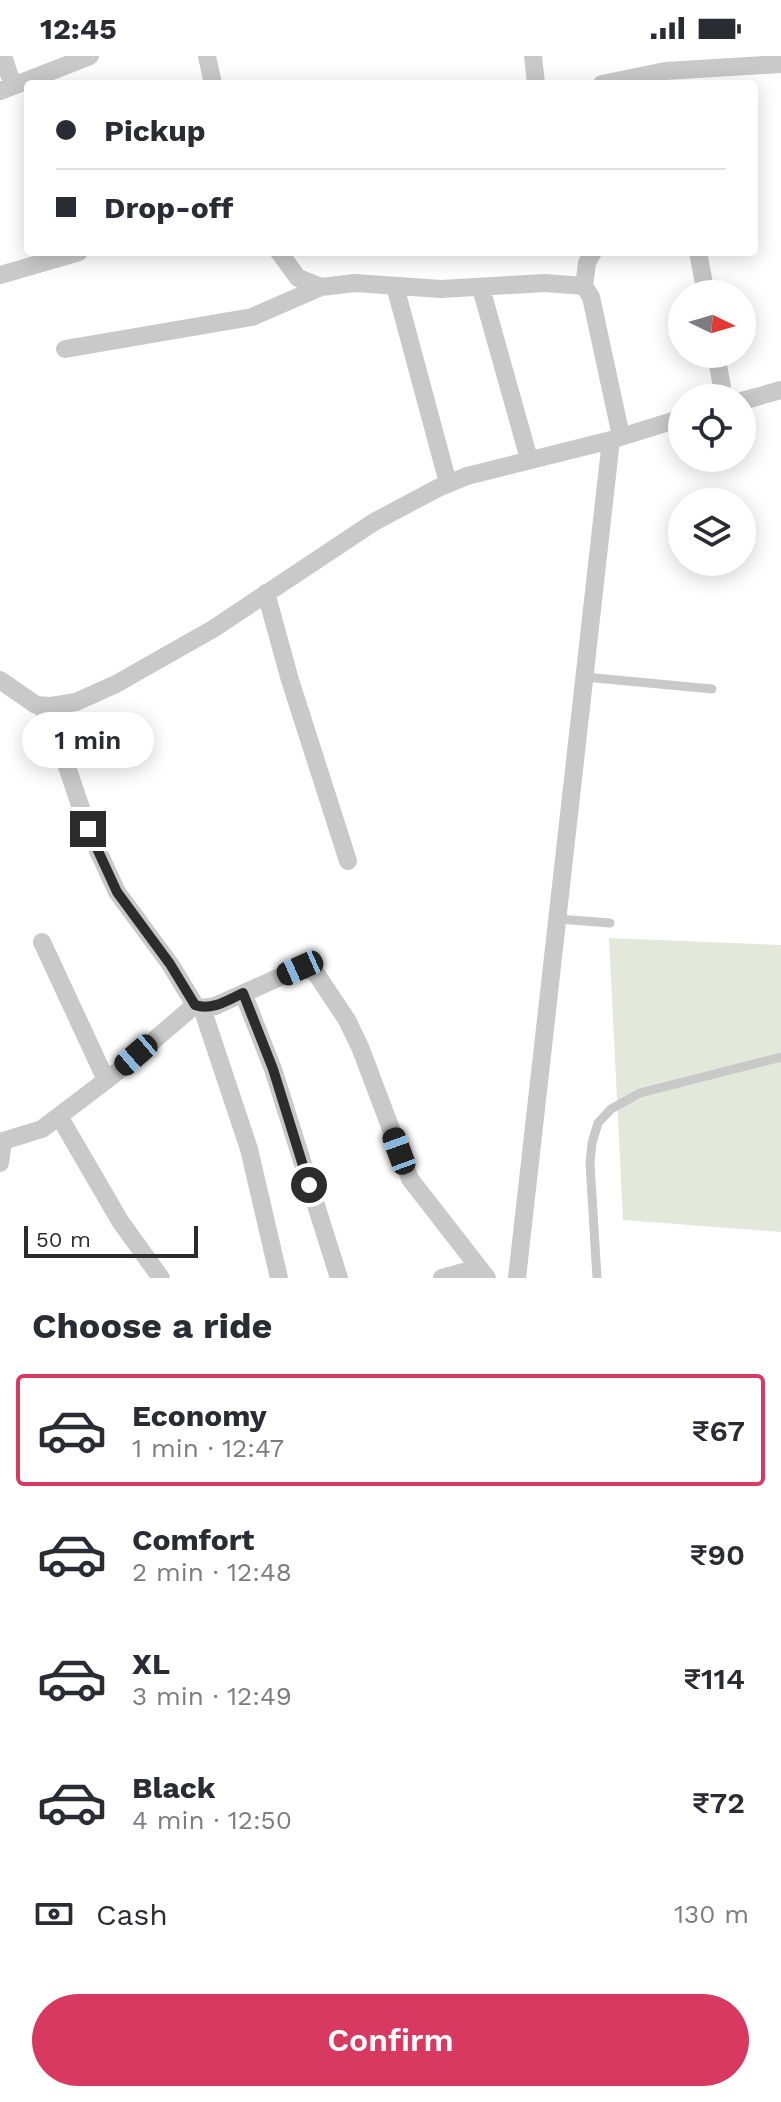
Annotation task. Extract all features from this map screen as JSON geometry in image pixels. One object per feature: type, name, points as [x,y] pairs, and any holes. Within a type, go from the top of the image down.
[{"type":"street","points":[[3,56],[7,88]]},
{"type":"street","points":[[28,80],[90,56]]},
{"type":"street","points":[[207,56],[212,80]]},
{"type":"street","points":[[533,56],[536,80]]},
{"type":"street","points":[[627,80],[664,64],[781,64]]},
{"type":"street","points":[[0,275],[65,256]]},
{"type":"street","points":[[282,256],[298,278],[321,287]]},
{"type":"street","points":[[517,1278],[585,677],[616,438],[591,297],[584,286],[591,256]]},
{"type":"street","points":[[699,256],[703,280]]},
{"type":"street","points":[[65,349],[252,317],[321,287],[355,283],[441,289],[545,283],[584,286]]},
{"type":"street","points":[[395,286],[448,483]]},
{"type":"street","points":[[481,288],[529,459]]},
{"type":"street","points":[[756,397],[781,390]]},
{"type":"street","points":[[0,680],[28,701],[41,706],[76,702],[116,684],[213,629],[391,511],[448,483],[668,422]]},
{"type":"street","points":[[266,593],[290,680],[348,861]]},
{"type":"street","points":[[41,706],[59,740],[103,865],[117,892],[198,1006],[249,1149],[279,1278]]},
{"type":"street","points":[[42,942],[106,1080]]},
{"type":"street","points":[[0,1163],[1,1142],[42,1129],[198,1006],[215,1006],[300,968],[310,969],[319,977],[347,1020],[369,1067],[410,1179],[482,1273]]},
{"type":"street","points":[[243,993],[273,1069],[339,1278]]},
{"type":"street","points":[[59,1116],[120,1221],[161,1278]]},
{"type":"street","points":[[442,1278],[482,1273]]},
{"type":"lane","points":[[585,677],[712,689]]},
{"type":"lane","points":[[558,919],[610,923]]},
{"type":"lane","points":[[597,1278],[590,1163],[598,1123],[611,1109],[640,1093],[781,1057]]},
{"type":"shaded area","points":[[609,938],[781,945],[781,1232],[623,1220]]},
{"type":"route","points":[[88,829],[117,892],[170,964],[195,1005],[202,1008],[215,1006],[243,993],[273,1069],[309,1185]]}]
